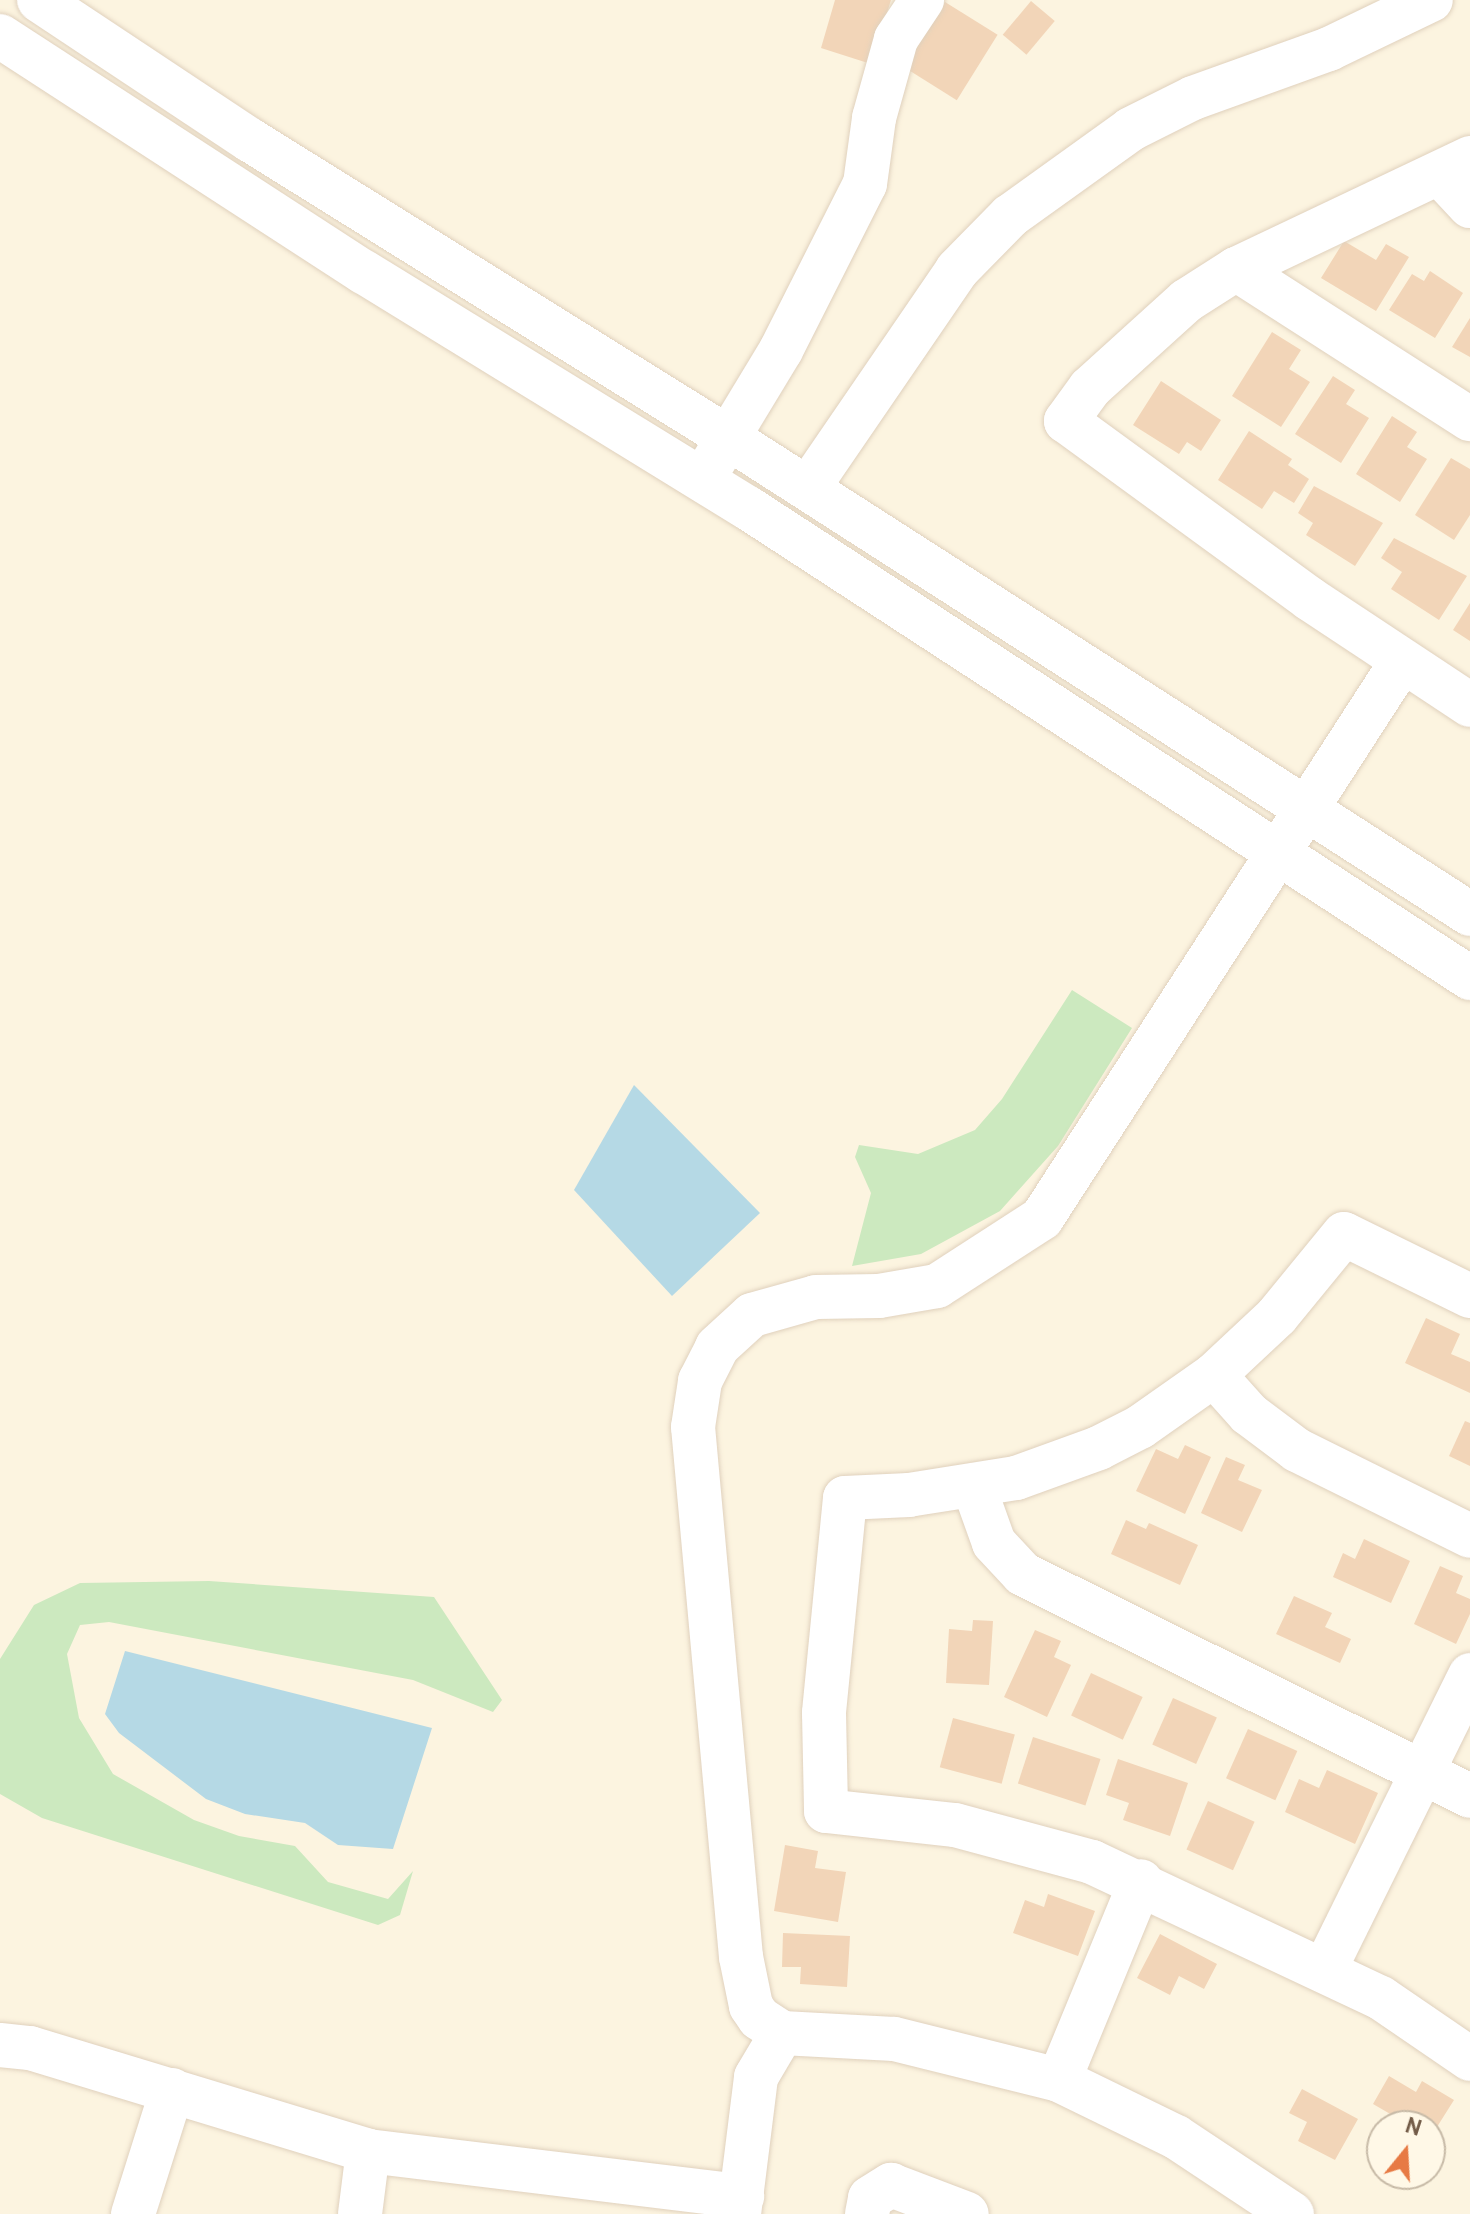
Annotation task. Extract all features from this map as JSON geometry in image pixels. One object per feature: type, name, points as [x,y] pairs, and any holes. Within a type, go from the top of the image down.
[{"type":"street","points":[[39,0],[250,140],[808,488],[1470,914]]},
{"type":"street","points":[[703,479],[781,350],[865,184],[874,118],[896,39],[922,0]]},
{"type":"street","points":[[808,488],[957,270],[1022,206],[1144,123],[1193,98],[1329,49],[1431,0]]},
{"type":"street","points":[[0,36],[364,272],[703,479],[1470,978]]},
{"type":"street","points":[[1470,206],[1455,166],[1236,269],[1175,311],[1090,388],[1066,421],[1402,661],[1470,705]]},
{"type":"street","points":[[1236,269],[1470,419]]},
{"type":"street","points":[[1292,2214],[1176,2137],[1059,2080],[1018,2065],[894,2039],[782,2033],[769,2027],[751,2006],[741,1957],[693,1463],[700,1381],[717,1347],[752,1315],[816,1297],[879,1296],[937,1286],[1042,1218],[1402,661]]},
{"type":"street","points":[[1470,1296],[1344,1234],[1277,1316],[1214,1375],[1140,1427],[1099,1448],[974,1487],[845,1498],[824,1713],[826,1811],[969,1828],[1038,1844],[1141,1881],[1381,1998],[1470,2059]]},
{"type":"street","points":[[1214,1375],[1249,1414],[1297,1450],[1470,1536]]},
{"type":"street","points":[[974,1487],[994,1543],[1023,1574],[1470,1796]]},
{"type":"street","points":[[1325,1969],[1470,1675]]},
{"type":"street","points":[[1059,2080],[1141,1881]]},
{"type":"street","points":[[0,2045],[16,2044],[368,2151],[741,2205],[756,2077],[782,2033]]},
{"type":"street","points":[[133,2214],[172,2090]]},
{"type":"street","points":[[360,2214],[368,2151]]},
{"type":"street","points":[[867,2214],[870,2198],[891,2185],[967,2214]]},
{"type":"green space","points":[[1072,990],[1132,1028],[1058,1146],[1000,1211],[921,1254],[852,1266],[871,1193],[855,1157],[859,1145],[918,1154],[975,1130],[1002,1099]]},
{"type":"green space","points":[[209,1581],[434,1597],[502,1700],[493,1712],[413,1680],[109,1622],[80,1625],[67,1654],[79,1718],[113,1774],[194,1820],[239,1836],[295,1846],[328,1882],[388,1899],[413,1871],[400,1915],[378,1925],[42,1818],[0,1794],[0,1659],[34,1605],[80,1583]]},
{"type":"water","points":[[634,1085],[760,1213],[672,1296],[574,1190]]},
{"type":"water","points":[[125,1651],[432,1728],[393,1849],[338,1845],[305,1823],[245,1814],[206,1799],[119,1733],[105,1714]]},
{"type":"building","points":[[835,0],[891,0],[871,64],[821,48]]},
{"type":"building","points":[[1031,1],[1055,21],[1026,55],[1003,35]]},
{"type":"building","points":[[945,2],[998,35],[957,100],[904,67]]},
{"type":"building","points":[[1344,241],[1376,260],[1386,244],[1409,257],[1376,311],[1321,278]]},
{"type":"building","points":[[1430,271],[1463,293],[1435,338],[1389,310],[1412,274],[1424,281]]},
{"type":"building","points":[[1470,318],[1470,357],[1452,347]]},
{"type":"building","points":[[1272,332],[1301,350],[1289,369],[1310,382],[1281,427],[1232,396]]},
{"type":"building","points":[[1333,376],[1355,390],[1346,404],[1369,418],[1341,463],[1295,434]]},
{"type":"building","points":[[1161,381],[1221,420],[1201,451],[1187,442],[1179,454],[1133,425]]},
{"type":"building","points":[[1392,416],[1417,432],[1407,447],[1427,459],[1400,502],[1356,474]]},
{"type":"building","points":[[1249,431],[1292,459],[1288,465],[1309,479],[1294,503],[1274,491],[1262,509],[1218,480]]},
{"type":"building","points":[[1451,458],[1470,469],[1470,515],[1454,540],[1415,515]]},
{"type":"building","points":[[1314,486],[1383,523],[1355,566],[1306,535],[1313,523],[1298,513]]},
{"type":"building","points":[[1394,538],[1467,576],[1439,620],[1391,589],[1402,572],[1381,558]]},
{"type":"building","points":[[1470,603],[1470,641],[1453,630]]},
{"type":"building","points":[[1426,1318],[1460,1334],[1451,1354],[1470,1362],[1470,1393],[1405,1363]]},
{"type":"building","points":[[1465,1421],[1470,1423],[1470,1466],[1449,1456]]},
{"type":"building","points":[[1185,1445],[1211,1457],[1185,1514],[1136,1491],[1156,1449],[1178,1459]]},
{"type":"building","points":[[1226,1457],[1245,1465],[1238,1480],[1262,1490],[1242,1532],[1201,1513]]},
{"type":"building","points":[[1126,1520],[1146,1529],[1149,1523],[1198,1545],[1180,1585],[1111,1554]]},
{"type":"building","points":[[1364,1539],[1410,1561],[1391,1603],[1333,1577],[1343,1553],[1355,1559]]},
{"type":"building","points":[[1440,1566],[1463,1576],[1456,1593],[1470,1599],[1470,1614],[1456,1644],[1414,1624]]},
{"type":"building","points":[[1294,1596],[1332,1613],[1325,1627],[1351,1639],[1340,1663],[1276,1634]]},
{"type":"building","points":[[973,1620],[993,1621],[989,1685],[946,1683],[949,1629],[972,1631]]},
{"type":"building","points":[[1035,1630],[1061,1641],[1054,1657],[1071,1665],[1047,1717],[1004,1697]]},
{"type":"building","points":[[1091,1673],[1143,1697],[1123,1740],[1071,1716]]},
{"type":"building","points":[[1173,1698],[1217,1718],[1196,1764],[1152,1745]]},
{"type":"building","points":[[953,1718],[1015,1735],[1002,1784],[940,1767]]},
{"type":"building","points":[[1248,1729],[1297,1751],[1275,1800],[1226,1778]]},
{"type":"building","points":[[1033,1737],[1101,1759],[1085,1806],[1018,1784]]},
{"type":"building","points":[[1118,1759],[1188,1783],[1170,1836],[1123,1820],[1129,1803],[1106,1795]]},
{"type":"building","points":[[1327,1770],[1378,1793],[1355,1844],[1285,1812],[1299,1779],[1319,1788]]},
{"type":"building","points":[[1208,1801],[1255,1822],[1233,1870],[1186,1849]]},
{"type":"building","points":[[785,1845],[818,1851],[815,1868],[846,1872],[838,1922],[774,1911]]},
{"type":"building","points":[[1048,1894],[1095,1911],[1078,1956],[1013,1933],[1025,1900],[1044,1907]]},
{"type":"building","points":[[783,1933],[850,1936],[847,1987],[800,1984],[801,1967],[782,1967]]},
{"type":"building","points":[[1160,1934],[1217,1964],[1204,1989],[1179,1976],[1170,1995],[1137,1978]]},
{"type":"building","points":[[1389,2076],[1416,2092],[1422,2081],[1454,2100],[1446,2113],[1446,2110],[1383,2110],[1373,2104]]},
{"type":"building","points":[[1302,2089],[1358,2119],[1335,2160],[1298,2141],[1307,2122],[1289,2113]]}]
